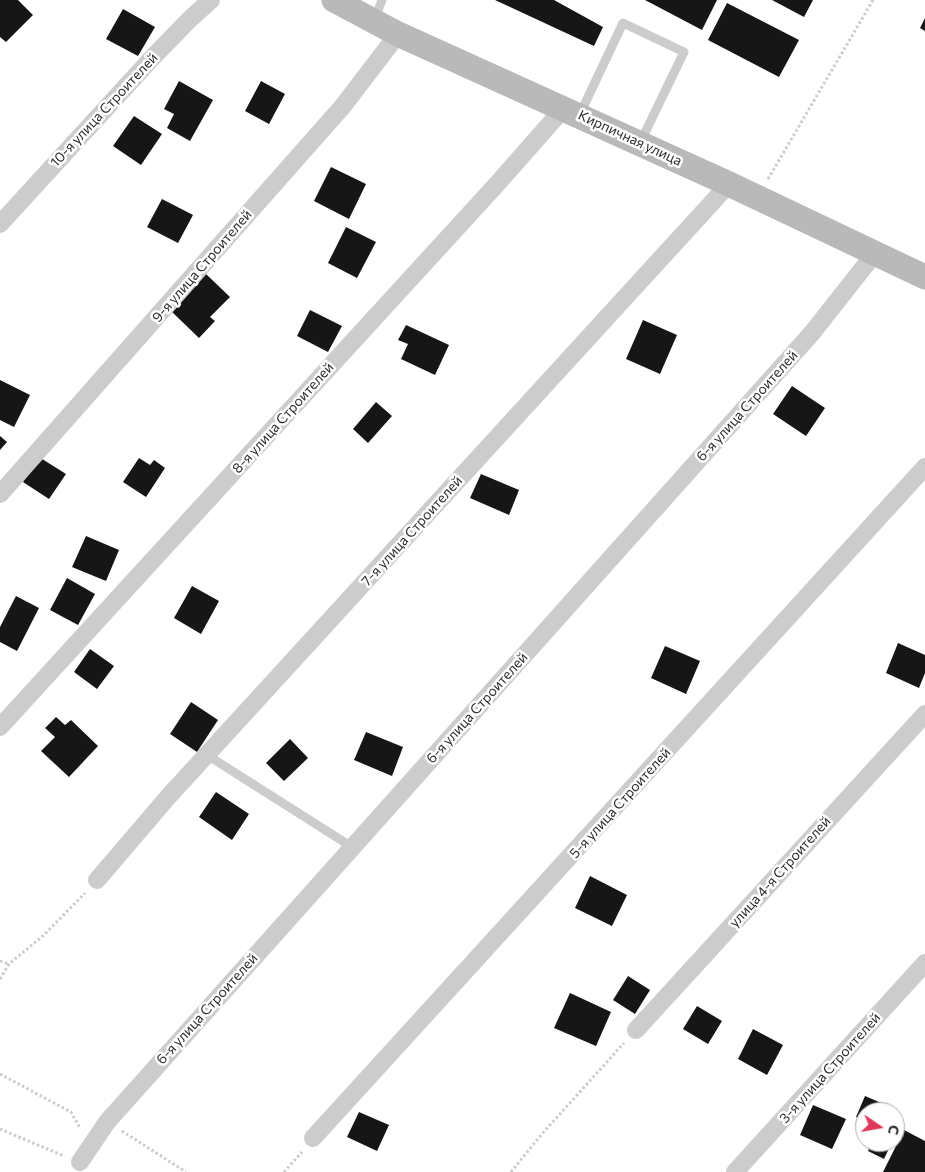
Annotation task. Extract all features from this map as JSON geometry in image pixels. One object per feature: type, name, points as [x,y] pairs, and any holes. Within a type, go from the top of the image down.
[{"type":"main road","name":"Кирпичная улица","points":[[334,0],[378,11],[398,34],[729,184],[925,277]]},
{"type":"street","name":"10-я улица Строителей","points":[[0,224],[152,58],[190,19],[212,0]]},
{"type":"street","name":"9-я улица Строителей","points":[[0,494],[344,106],[398,34]]},
{"type":"street","name":"8-я улица Строителей","points":[[0,727],[491,191],[571,112]]},
{"type":"street","name":"7-я улица Строителей","points":[[97,880],[207,755],[729,184]]},
{"type":"street","name":"6-я улица Строителей","points":[[80,1162],[106,1122],[812,333],[875,253]]},
{"type":"street","name":"5-я улица Строителей","points":[[313,1138],[925,467]]},
{"type":"street","name":"улица 4-я Строителей","points":[[636,1030],[925,714]]},
{"type":"street","name":"3-я улица Строителей","points":[[735,1172],[925,963]]},
{"type":"lane","points":[[571,112],[623,23],[684,52],[640,143]]},
{"type":"lane","points":[[207,755],[352,847]]},
{"type":"path","points":[[757,197],[873,0]]},
{"type":"path","points":[[0,979],[9,964],[44,935],[97,880]]},
{"type":"path","points":[[0,961],[9,964]]},
{"type":"path","points":[[511,1172],[541,1135],[636,1030]]},
{"type":"path","points":[[0,1074],[71,1112],[80,1127],[80,1162],[0,1129]]},
{"type":"path","points":[[106,1122],[186,1172]]},
{"type":"path","points":[[284,1172],[313,1138]]},
{"type":"building","points":[[0,0],[18,0],[33,15],[6,42],[0,37]]},
{"type":"building","points":[[495,0],[554,0],[603,27],[594,46]]},
{"type":"building","points":[[645,0],[717,0],[702,30]]},
{"type":"building","points":[[772,0],[813,0],[804,17]]},
{"type":"building","points":[[727,3],[799,40],[779,77],[708,40]]},
{"type":"building","points":[[123,9],[155,27],[138,56],[106,39]]},
{"type":"building","points":[[925,18],[925,31],[920,28]]},
{"type":"building","points":[[179,81],[213,100],[190,141],[167,128],[174,114],[164,109]]},
{"type":"building","points":[[261,81],[285,94],[269,124],[245,111]]},
{"type":"building","points":[[134,116],[162,134],[141,165],[113,146]]},
{"type":"building","points":[[331,167],[366,184],[349,219],[314,201]]},
{"type":"building","points":[[162,199],[193,215],[178,243],[147,227]]},
{"type":"building","points":[[346,227],[376,242],[357,278],[328,263]]},
{"type":"building","points":[[206,274],[230,297],[210,317],[215,321],[199,338],[170,310]]},
{"type":"building","points":[[310,310],[342,326],[328,352],[297,336]]},
{"type":"building","points":[[643,320],[677,335],[660,374],[626,359]]},
{"type":"building","points":[[406,325],[449,345],[435,375],[401,359],[408,344],[398,340]]},
{"type":"building","points":[[0,380],[30,395],[14,427],[0,420]]},
{"type":"building","points":[[792,386],[825,408],[806,436],[773,414]]},
{"type":"building","points":[[376,402],[392,416],[368,443],[353,429]]},
{"type":"building","points":[[0,436],[7,442],[0,450]]},
{"type":"building","points":[[39,457],[66,474],[49,499],[23,482]]},
{"type":"building","points":[[139,458],[150,465],[154,460],[165,468],[146,497],[123,482]]},
{"type":"building","points":[[481,474],[519,490],[509,515],[470,498]]},
{"type":"building","points":[[86,536],[119,550],[106,581],[72,567]]},
{"type":"building","points":[[67,578],[95,594],[78,625],[50,610]]},
{"type":"building","points":[[192,586],[219,601],[201,634],[174,618]]},
{"type":"building","points":[[16,596],[39,608],[17,651],[0,642],[0,627]]},
{"type":"building","points":[[898,643],[925,655],[925,673],[919,688],[886,673]]},
{"type":"building","points":[[665,646],[700,661],[686,694],[651,678]]},
{"type":"building","points":[[90,649],[114,666],[97,689],[74,672]]},
{"type":"building","points":[[191,702],[218,720],[197,752],[170,734]]},
{"type":"building","points":[[56,717],[65,725],[71,720],[98,746],[69,777],[41,751],[55,737],[45,728]]},
{"type":"building","points":[[366,732],[403,747],[392,776],[354,760]]},
{"type":"building","points":[[290,739],[308,758],[284,781],[266,763]]},
{"type":"building","points":[[216,792],[249,814],[232,840],[199,817]]},
{"type":"building","points":[[590,876],[627,895],[612,926],[575,908]]},
{"type":"building","points":[[628,976],[650,990],[635,1014],[613,1000]]},
{"type":"building","points":[[570,993],[611,1012],[596,1046],[554,1028]]},
{"type":"building","points":[[697,1006],[722,1021],[708,1044],[683,1029]]},
{"type":"building","points":[[753,1029],[783,1045],[767,1075],[738,1059]]},
{"type":"building","points":[[865,1096],[879,1102],[862,1102]]},
{"type":"building","points":[[813,1105],[846,1119],[832,1149],[800,1135]]},
{"type":"building","points":[[359,1112],[389,1125],[377,1151],[347,1137]]},
{"type":"building","points":[[905,1131],[925,1141],[925,1172],[883,1172],[893,1152],[905,1152]]},
{"type":"building","points":[[870,1152],[887,1152],[884,1159]]}]
